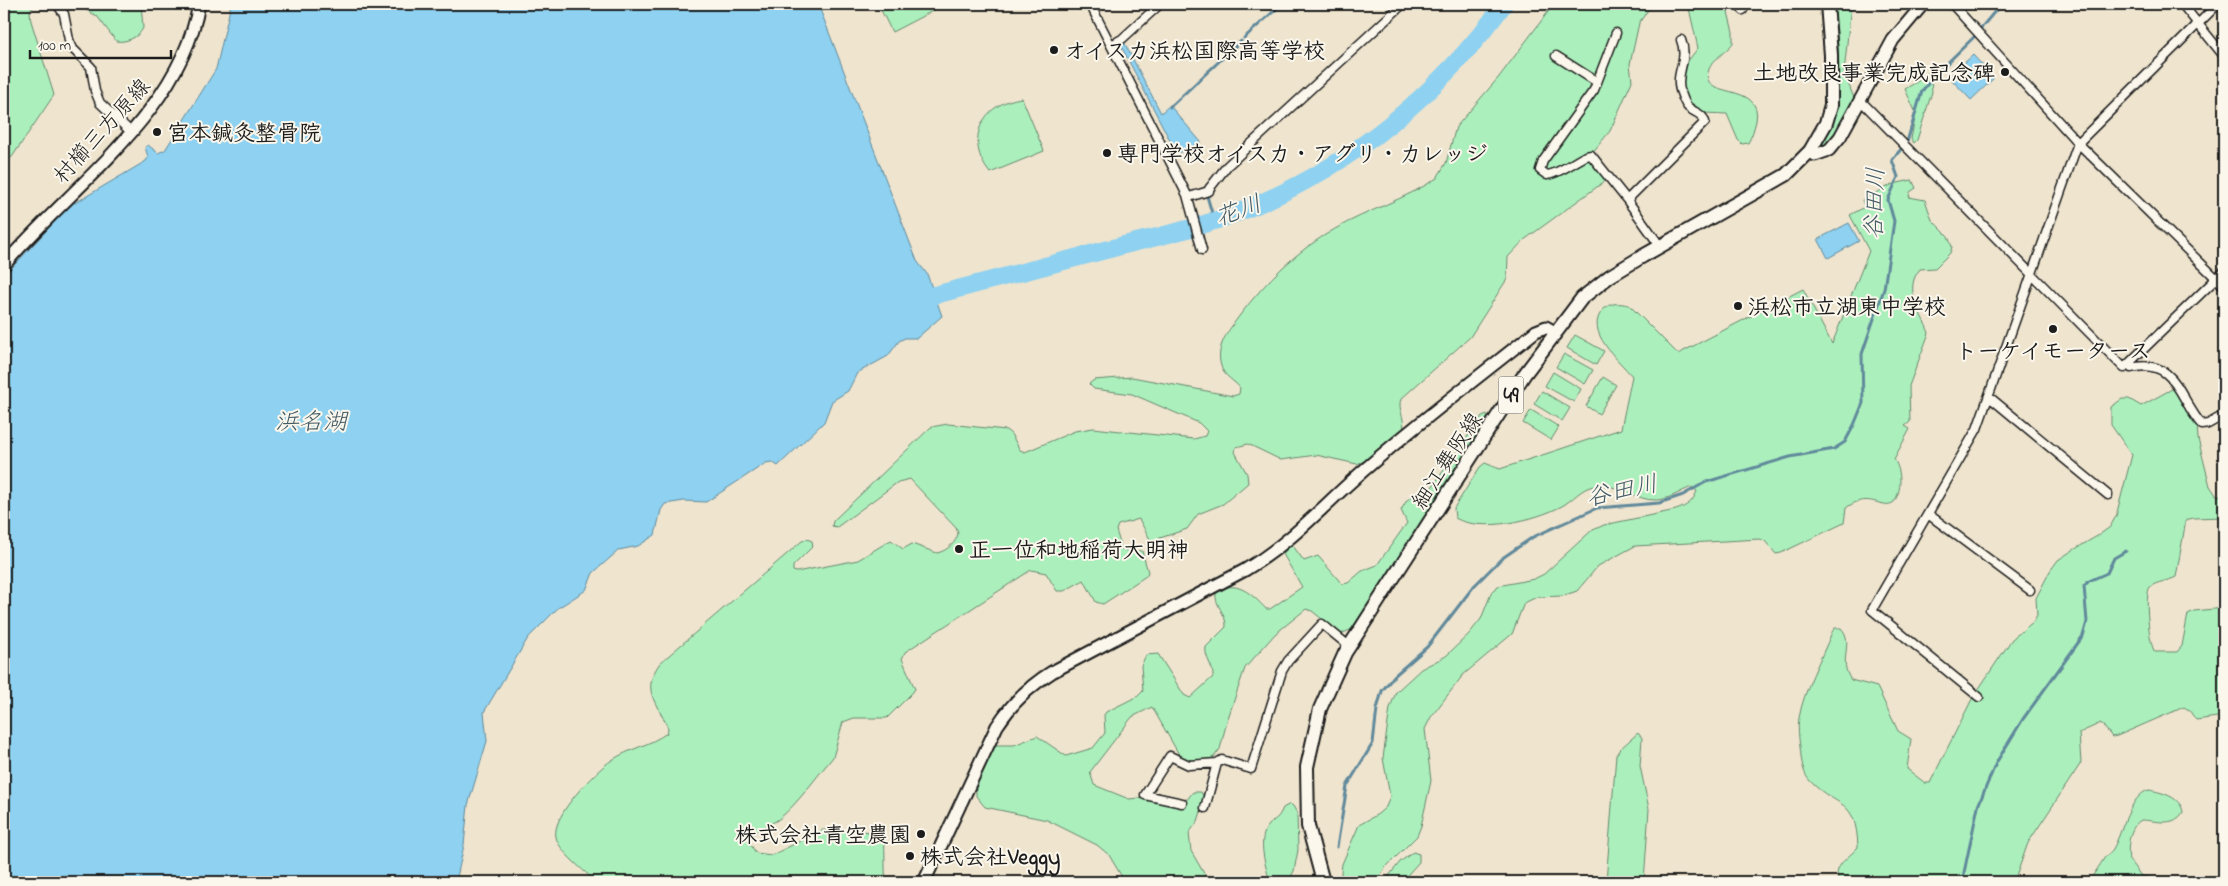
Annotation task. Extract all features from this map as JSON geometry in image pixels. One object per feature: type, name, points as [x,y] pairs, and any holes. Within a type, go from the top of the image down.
[{"type":"main road","name":"細江舞阪線","points":[[1323,882],[1308,826],[1307,767],[1320,709],[1331,680],[1349,646],[1524,376],[1582,298],[1594,288],[1660,246],[1786,175],[1810,151],[1826,123],[1831,106],[1831,55],[1827,4]]},
{"type":"street","points":[[57,4],[64,14],[69,40],[73,49],[92,67],[96,92],[100,103],[130,132]]},
{"type":"street","name":"村櫛三方原線","points":[[4,265],[153,106],[177,68],[190,41],[199,4]]},
{"type":"street","points":[[1090,4],[1189,199],[1202,250]]},
{"type":"street","points":[[1111,45],[1122,39],[1160,4]]},
{"type":"street","points":[[1189,199],[1209,192],[1209,189],[1227,166],[1403,4]]},
{"type":"street","points":[[1810,151],[1815,155],[1829,150],[1840,137],[1898,32],[1923,4]]},
{"type":"street","points":[[1952,4],[2078,143],[2224,286]]},
{"type":"street","points":[[2182,4],[2197,25],[2224,56]]},
{"type":"street","points":[[1980,697],[1872,610],[1977,429],[2078,143],[2218,4]]},
{"type":"street","points":[[1616,33],[1597,82],[1582,108],[1540,165],[1540,170],[1547,176],[1552,175],[1567,169],[1587,154],[1592,155],[1660,246]]},
{"type":"street","points":[[1627,200],[1705,122],[1702,116],[1686,106],[1679,88],[1685,52],[1681,40]]},
{"type":"street","points":[[1556,56],[1597,82]]},
{"type":"street","points":[[1858,102],[1865,105],[2124,368],[2224,271]]},
{"type":"street","points":[[924,882],[997,726],[1006,712],[1026,690],[1052,672],[1245,570],[1269,555],[1292,538],[1386,451],[1536,331],[1546,327],[1555,332]]},
{"type":"street","points":[[2128,365],[2131,368],[2150,366],[2174,380],[2202,424],[2208,424],[2224,415]]},
{"type":"street","points":[[1988,399],[1993,400],[2108,496]]},
{"type":"street","points":[[1928,514],[2030,590]]},
{"type":"street","points":[[1182,803],[1145,795],[1170,756],[1189,764],[1217,763],[1222,760],[1251,769],[1284,665],[1322,624],[1349,646]]},
{"type":"street","points":[[1205,808],[1217,763]]},
{"type":"green space","points":[[4,4],[33,4],[30,12],[31,21],[54,95],[12,157],[4,163]]},
{"type":"green space","points":[[63,4],[141,4],[143,28],[132,39],[116,41],[97,16],[80,7]]},
{"type":"green space","points":[[878,4],[946,4],[892,32]]},
{"type":"green space","points":[[1554,4],[1652,4],[1639,23],[1630,64],[1632,81],[1610,131],[1592,153],[1605,181],[1524,240],[1508,257],[1507,279],[1470,337],[1401,399],[1400,407],[1404,426],[1403,430],[1367,460],[1357,464],[1316,455],[1281,460],[1248,444],[1236,447],[1235,452],[1247,474],[1248,483],[1223,504],[1198,514],[1187,529],[1151,541],[1139,519],[1118,525],[1116,530],[1122,550],[1142,551],[1148,572],[1146,576],[1103,604],[1096,602],[1084,580],[1064,591],[1057,591],[1046,573],[1031,570],[905,652],[902,659],[915,689],[912,693],[887,718],[854,718],[843,722],[833,757],[786,813],[757,831],[749,842],[756,853],[772,855],[823,830],[877,832],[883,835],[884,839],[886,882],[596,882],[567,855],[558,843],[556,828],[567,806],[585,784],[612,760],[667,733],[668,728],[655,703],[651,689],[651,681],[660,663],[802,541],[807,539],[812,541],[813,546],[793,566],[793,571],[796,572],[858,560],[891,540],[903,549],[912,544],[937,553],[954,543],[958,533],[956,528],[910,479],[898,482],[837,527],[832,526],[833,521],[931,427],[948,424],[1006,430],[1011,434],[1020,450],[1025,452],[1075,431],[1093,428],[1194,439],[1205,436],[1207,431],[1199,423],[1132,394],[1094,389],[1089,384],[1094,380],[1132,377],[1233,396],[1239,394],[1240,388],[1222,370],[1220,352],[1221,345],[1228,332],[1250,302],[1283,267],[1321,238],[1348,222],[1413,192],[1437,178],[1446,163],[1456,127],[1499,77]]},
{"type":"green space","points":[[1688,4],[1726,4],[1733,32],[1733,43],[1711,65],[1708,79],[1712,85],[1720,89],[1741,95],[1750,100],[1756,108],[1756,121],[1748,143],[1742,144],[1738,140],[1727,114],[1704,113],[1688,101],[1682,80],[1688,61],[1698,48]]},
{"type":"green space","points":[[1834,4],[1851,4],[1844,73],[1854,98],[1840,128],[1826,146],[1822,147],[1824,137],[1837,108],[1839,56]]},
{"type":"green space","points":[[1937,64],[1940,66],[1931,78],[1932,92],[1917,140],[1914,143],[1911,139],[1916,113],[1905,89],[1920,80]]},
{"type":"green space","points":[[1022,98],[1044,151],[990,173],[982,161],[978,148],[981,125],[987,115],[996,107],[1008,101]]},
{"type":"green space","points":[[1912,180],[1916,188],[1910,192],[1909,197],[1925,200],[1932,220],[1948,236],[1952,247],[1950,253],[1935,268],[1920,269],[1913,285],[1915,301],[1929,333],[1909,386],[1910,422],[1905,426],[1910,429],[1894,459],[1900,475],[1900,487],[1894,502],[1890,504],[1868,501],[1854,503],[1846,508],[1844,523],[1776,554],[1765,541],[1760,539],[1635,546],[1598,566],[1577,591],[1562,596],[1537,597],[1524,603],[1512,634],[1463,675],[1431,717],[1425,729],[1431,781],[1417,836],[1385,868],[1376,882],[1340,882],[1342,864],[1359,825],[1386,807],[1390,796],[1383,758],[1390,708],[1396,692],[1421,669],[1446,656],[1469,634],[1481,619],[1492,591],[1498,586],[1534,579],[1544,574],[1591,531],[1604,525],[1676,510],[1694,498],[1697,491],[1692,487],[1665,499],[1649,500],[1620,489],[1594,486],[1581,492],[1562,506],[1524,520],[1509,523],[1479,524],[1455,518],[1454,508],[1480,467],[1485,463],[1500,469],[1621,429],[1632,376],[1612,354],[1600,336],[1597,327],[1598,318],[1603,310],[1615,304],[1629,305],[1678,354],[1803,289],[1832,344],[1869,251],[1850,215],[1865,207],[1862,200],[1893,184]]},
{"type":"green space","points":[[1575,335],[1604,351],[1596,365],[1567,348]]},
{"type":"green space","points":[[1564,354],[1593,370],[1585,384],[1556,367]]},
{"type":"green space","points":[[1553,372],[1581,389],[1574,402],[1545,386]]},
{"type":"green space","points":[[1603,377],[1616,385],[1599,414],[1586,406]]},
{"type":"green space","points":[[2172,389],[2177,390],[2197,424],[2198,439],[2210,486],[2216,495],[2224,496],[2224,517],[2186,520],[2176,577],[2152,585],[2148,592],[2149,631],[2155,652],[2177,652],[2182,646],[2188,614],[2194,611],[2224,608],[2224,716],[2196,720],[2189,710],[2184,707],[2117,736],[2112,737],[2101,723],[2079,733],[2081,763],[2028,843],[2014,882],[1839,882],[1837,876],[1839,867],[1858,847],[1853,819],[1843,805],[1820,790],[1806,776],[1801,759],[1798,728],[1801,707],[1832,632],[1835,628],[1841,628],[1845,634],[1847,646],[1845,659],[1847,673],[1851,680],[1877,687],[1898,731],[1911,739],[1907,769],[1925,783],[1930,783],[1972,699],[2012,639],[2033,622],[2037,615],[2036,598],[2050,571],[2058,560],[2110,527],[2116,516],[2132,455],[2111,425],[2111,407],[2122,399],[2129,399],[2141,406]]},
{"type":"green space","points":[[1542,391],[1570,408],[1562,421],[1534,404]]},
{"type":"green space","points":[[1531,410],[1559,427],[1551,440],[1523,423]]},
{"type":"green space","points":[[1487,414],[1488,418],[1352,629],[1341,634],[1312,611],[1306,609],[1275,634],[1245,668],[1227,721],[1220,749],[1213,758],[1196,761],[1181,758],[1152,707],[1132,717],[1090,772],[1094,785],[1129,799],[1140,798],[1182,806],[1193,792],[1201,792],[1205,799],[1198,821],[1189,833],[1191,851],[1209,882],[1125,882],[1109,855],[1097,845],[1047,820],[985,807],[976,796],[976,783],[994,745],[1014,745],[1037,736],[1066,756],[1093,748],[1105,733],[1104,715],[1106,712],[1138,696],[1143,691],[1141,666],[1146,655],[1158,654],[1184,695],[1190,698],[1213,677],[1206,655],[1206,647],[1226,627],[1225,618],[1217,602],[1216,593],[1230,587],[1237,587],[1255,598],[1266,609],[1270,609],[1302,587],[1283,554],[1289,546],[1293,546],[1304,561],[1318,556],[1342,584],[1348,583],[1362,571],[1377,565],[1407,523],[1401,510],[1407,500],[1416,494],[1425,497],[1482,416]]},
{"type":"green space","points":[[1638,733],[1642,738],[1640,766],[1649,809],[1644,882],[1606,882],[1616,755]]},
{"type":"green space","points":[[2149,790],[2175,799],[2183,812],[2175,820],[2169,822],[2141,820],[2137,823],[2131,832],[2128,849],[2129,860],[2141,876],[2170,882],[2087,882],[2113,849],[2127,815],[2137,799],[2142,793]]},
{"type":"green space","points":[[1290,804],[1297,813],[1298,850],[1294,871],[1288,882],[1270,882],[1264,861],[1263,838],[1269,825],[1278,817],[1283,808]]},
{"type":"green space","points":[[1413,852],[1419,854],[1419,862],[1401,882],[1384,882],[1400,862]]},
{"type":"water","name":"浜名湖","points":[[231,4],[818,4],[917,261],[927,274],[942,316],[917,338],[905,338],[899,341],[888,356],[857,373],[848,391],[832,401],[824,422],[778,466],[772,462],[766,463],[706,502],[684,501],[665,504],[661,510],[655,535],[638,546],[619,550],[593,573],[586,590],[558,608],[528,638],[484,712],[487,741],[468,805],[464,845],[456,882],[4,882],[4,276],[73,202],[75,203],[146,161],[148,157],[145,147],[148,145],[158,153],[165,150],[216,69]]},
{"type":"water","points":[[1124,42],[1161,113],[1171,104],[1172,108],[1201,142],[1177,154],[1121,46]]},
{"type":"water","points":[[1973,55],[1994,78],[1971,100],[1949,77]]},
{"type":"water","points":[[1849,223],[1859,241],[1828,258],[1818,239]]},
{"type":"waterway","points":[[1244,38],[1282,4]]},
{"type":"waterway","name":"花川","points":[[912,301],[1204,224],[1238,213],[1291,189],[1327,169],[1393,122],[1452,67],[1504,4]]},
{"type":"waterway","points":[[1981,28],[2001,4]]},
{"type":"waterway","points":[[1907,142],[1922,91],[1936,74],[1975,36]]},
{"type":"waterway","points":[[1170,107],[1241,41]]},
{"type":"waterway","name":"谷田川","points":[[1337,847],[1347,786],[1373,743],[1377,709],[1382,691],[1394,676],[1427,647],[1474,586],[1501,559],[1533,537],[1597,508],[1659,503],[1683,495],[1706,482],[1790,457],[1834,449],[1845,442],[1863,403],[1862,354],[1884,289],[1894,221],[1888,200],[1898,177],[1892,160],[1902,148]]},
{"type":"waterway","points":[[1207,196],[1214,220]]},
{"type":"waterway","points":[[1962,882],[1978,806],[1996,763],[2023,719],[2083,636],[2087,622],[2084,586],[2089,581],[2107,573],[2114,558],[2126,551]]},
{"type":"place","name":"オイスカ浜松国際高等学校","points":[[1054,50]]},
{"type":"place","name":"土地改良事業完成記念碑","points":[[2005,72]]},
{"type":"place","name":"宮本鍼灸整骨院","points":[[157,132]]},
{"type":"place","name":"専門学校オイスカ・アグリ・カレッジ","points":[[1107,153]]},
{"type":"place","name":"浜松市立湖東中学校","points":[[1738,306]]},
{"type":"place","name":"トーケイモータース","points":[[2053,329]]},
{"type":"place","name":"正一位和地稲荷大明神","points":[[959,549]]},
{"type":"place","name":"株式会社青空農園","points":[[921,834]]},
{"type":"place","name":"株式会社Veggy","points":[[910,856]]}]
